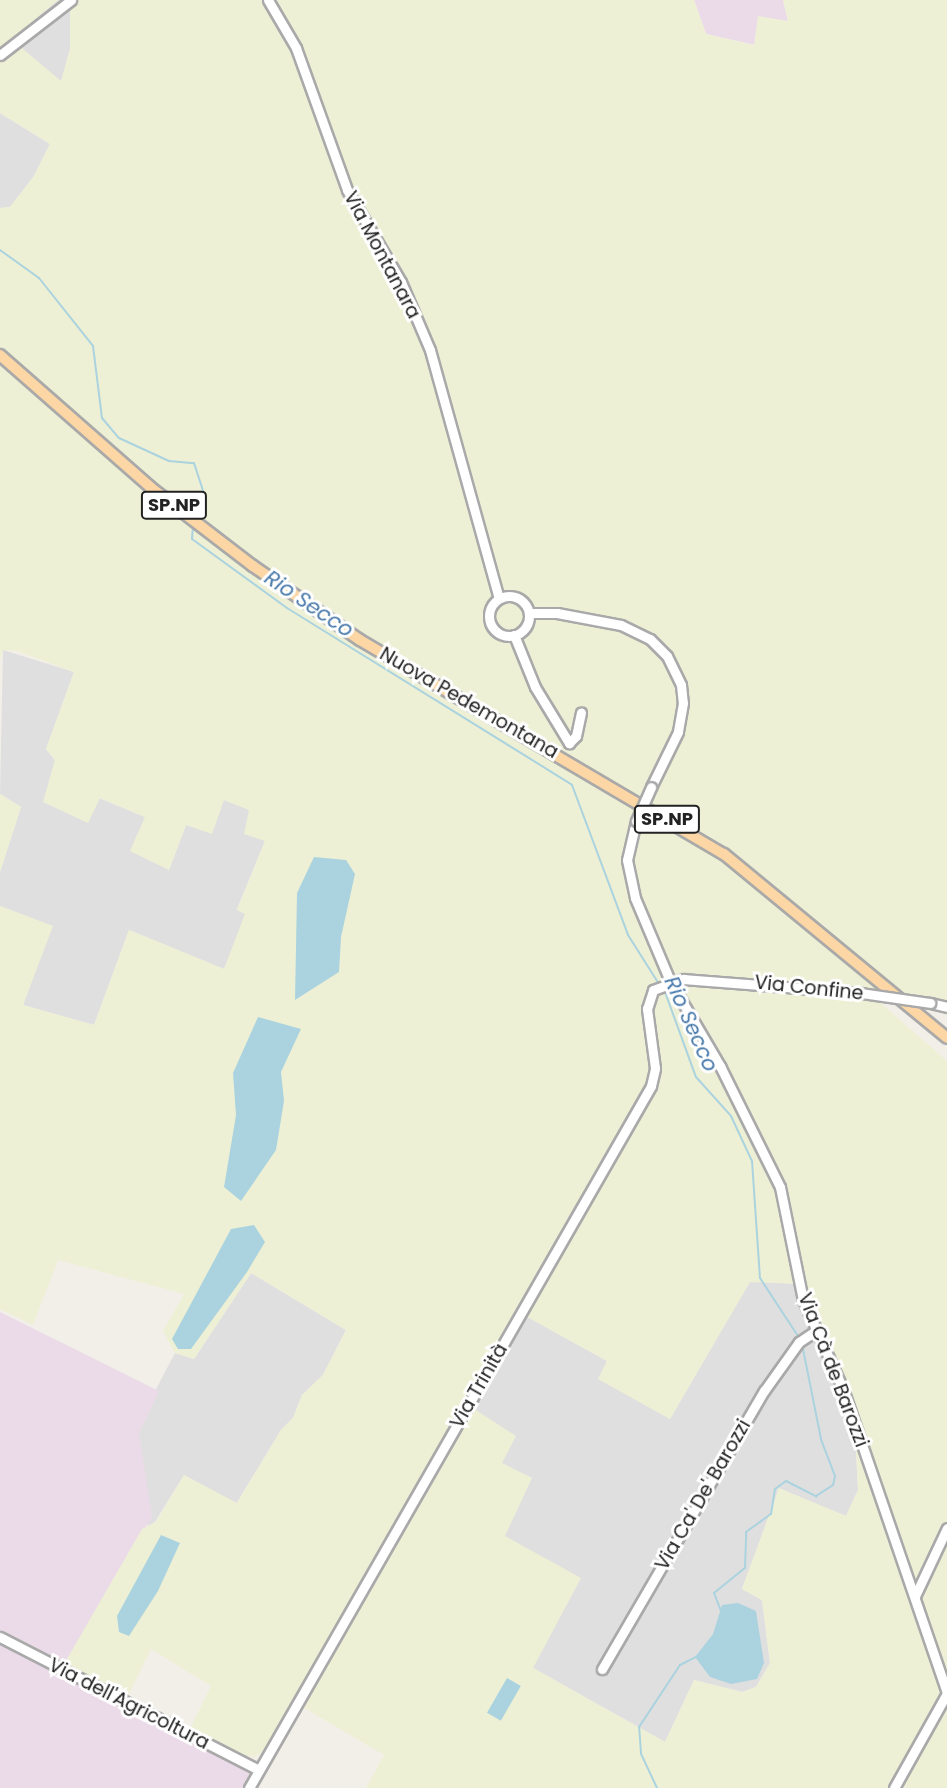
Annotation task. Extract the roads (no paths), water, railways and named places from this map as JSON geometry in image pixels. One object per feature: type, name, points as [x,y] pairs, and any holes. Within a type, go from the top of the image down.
[{"type":"main road","name":"Nuova Pedemontana","points":[[0,355],[150,487],[253,566],[360,640],[724,854],[947,1038]]},
{"type":"street","points":[[0,55],[71,0]]},
{"type":"street","name":"Via Montanara","points":[[268,0],[296,48],[350,198],[401,282],[430,350],[499,598]]},
{"type":"street","points":[[499,598],[518,598],[529,613],[526,627],[514,635],[501,634],[492,626],[489,614],[499,598]]},
{"type":"street","points":[[529,613],[557,612],[621,625],[650,639],[667,656],[681,684],[681,718],[636,821],[628,846],[628,876],[669,981]]},
{"type":"street","points":[[514,635],[535,687],[569,743],[576,736],[581,713]]},
{"type":"street","name":"Via Trinità","points":[[248,1788],[651,1086],[655,1068],[648,1009],[656,988],[669,981]]},
{"type":"street","name":"Via Confine","points":[[669,981],[788,984],[947,1007]]},
{"type":"street","name":"Via Cà de Barozzi","points":[[669,981],[759,1139],[780,1187],[803,1300],[844,1389],[947,1693]]},
{"type":"street","name":"Via Ca' De' Barozzi","points":[[602,1669],[764,1391],[802,1340],[817,1330]]},
{"type":"street","points":[[915,1596],[947,1528]]},
{"type":"street","name":"Via dell'Agricoltura","points":[[0,1637],[259,1770]]},
{"type":"street","points":[[894,1788],[947,1693]]},
{"type":"water","points":[[314,857],[346,860],[355,874],[341,937],[339,972],[295,1000],[297,893]]},
{"type":"water","points":[[258,1017],[301,1029],[281,1072],[284,1101],[276,1150],[241,1201],[224,1187],[236,1115],[233,1073]]},
{"type":"water","points":[[254,1225],[265,1242],[247,1272],[191,1349],[178,1349],[172,1339],[231,1229]]},
{"type":"water","points":[[161,1535],[180,1543],[158,1591],[129,1636],[119,1632],[117,1616]]},
{"type":"water","points":[[738,1603],[756,1611],[764,1663],[757,1679],[731,1684],[710,1677],[695,1657],[713,1634],[722,1605]]},
{"type":"water","points":[[507,1678],[521,1686],[501,1721],[487,1713]]},
{"type":"waterway","name":"Rio Secco","points":[[0,250],[39,278],[93,346],[102,418],[119,438],[169,461],[194,463],[204,493],[198,516]]},
{"type":"waterway","name":"Rio Secco","points":[[193,527],[192,539],[287,608],[572,785],[628,935],[659,984]]},
{"type":"waterway","name":"Rio Secco","points":[[665,992],[696,1077],[731,1116],[752,1161],[760,1278],[798,1336]]},
{"type":"waterway","name":"Rio Secco","points":[[721,1611],[714,1593],[745,1568],[746,1532],[771,1514],[775,1489],[786,1481],[816,1496],[833,1485],[835,1476],[821,1439],[802,1344]]},
{"type":"waterway","name":"Rio Secco","points":[[657,1788],[641,1753],[639,1727],[680,1665],[696,1657]]}]
